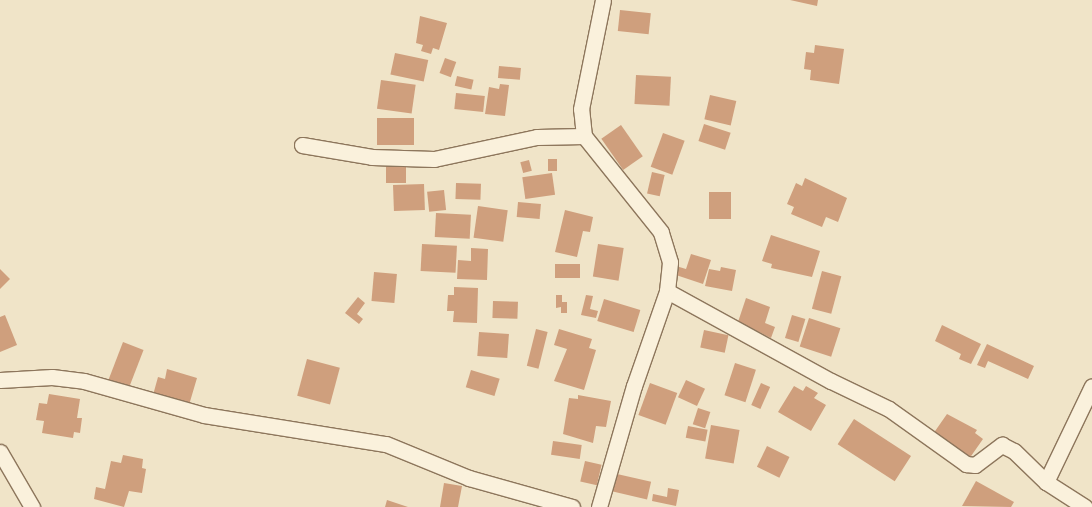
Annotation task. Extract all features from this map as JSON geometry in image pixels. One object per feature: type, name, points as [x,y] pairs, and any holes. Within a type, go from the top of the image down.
[{"type":"street","points":[[599,507],[634,386],[667,291],[670,262],[661,232],[584,136],[581,109],[603,0]]},
{"type":"street","points":[[302,145],[372,157],[434,158],[537,137],[584,136]]},
{"type":"street","points":[[667,291],[831,382],[889,409],[966,464],[975,465],[1002,445],[1033,467],[1046,482],[1085,507]]},
{"type":"street","points":[[0,380],[52,377],[84,382],[204,415],[386,444],[469,478],[572,507]]},
{"type":"street","points":[[1046,482],[1092,386]]},
{"type":"street","points":[[0,452],[32,507]]},
{"type":"building","points":[[790,0],[818,0],[817,6]]},
{"type":"building","points":[[620,10],[651,13],[649,34],[618,31]]},
{"type":"building","points":[[420,16],[447,23],[439,50],[433,48],[431,54],[421,51],[423,45],[416,43]]},
{"type":"building","points":[[815,45],[844,49],[839,84],[810,80],[811,70],[804,69],[806,52],[814,53]]},
{"type":"building","points":[[395,53],[428,60],[424,82],[390,75]]},
{"type":"building","points":[[445,58],[456,62],[451,77],[440,73]]},
{"type":"building","points":[[499,66],[521,68],[520,80],[498,78]]},
{"type":"building","points":[[636,75],[671,77],[669,106],[634,104]]},
{"type":"building","points":[[457,76],[474,80],[471,90],[455,86]]},
{"type":"building","points":[[381,80],[416,85],[412,114],[377,109]]},
{"type":"building","points":[[500,84],[509,85],[505,116],[485,114],[489,87],[499,89]]},
{"type":"building","points":[[456,93],[485,96],[483,112],[454,109]]},
{"type":"building","points":[[710,95],[736,101],[731,125],[704,119]]},
{"type":"building","points":[[377,118],[414,118],[414,145],[377,145]]},
{"type":"building","points":[[704,124],[731,133],[725,150],[698,141]]},
{"type":"building","points":[[621,125],[643,156],[623,170],[601,139]]},
{"type":"building","points":[[663,133],[685,141],[672,175],[651,167]]},
{"type":"building","points":[[548,159],[557,159],[557,171],[548,171]]},
{"type":"building","points":[[529,160],[532,171],[523,173],[520,162]]},
{"type":"building","points":[[386,165],[406,165],[406,183],[386,183]]},
{"type":"building","points":[[652,172],[665,175],[660,196],[647,193]]},
{"type":"building","points":[[552,173],[555,195],[525,199],[522,177]]},
{"type":"building","points":[[805,178],[847,198],[838,222],[826,217],[822,227],[791,214],[794,207],[787,204],[796,183],[802,186]]},
{"type":"building","points":[[456,183],[481,184],[480,200],[455,199]]},
{"type":"building","points":[[424,184],[425,210],[394,211],[393,185]]},
{"type":"building","points":[[444,190],[446,210],[429,212],[427,192]]},
{"type":"building","points":[[709,192],[731,192],[731,219],[709,219]]},
{"type":"building","points":[[518,202],[541,204],[540,219],[517,217]]},
{"type":"building","points":[[478,206],[508,210],[503,242],[474,238]]},
{"type":"building","points":[[565,210],[593,217],[590,232],[583,231],[577,257],[555,252]]},
{"type":"building","points":[[436,213],[471,215],[470,239],[435,237]]},
{"type":"building","points":[[771,235],[820,251],[812,277],[771,268],[772,264],[762,261]]},
{"type":"building","points":[[422,244],[457,246],[456,273],[421,271]]},
{"type":"building","points":[[598,244],[624,248],[619,281],[593,277]]},
{"type":"building","points":[[471,248],[488,249],[487,280],[457,279],[458,260],[471,261]]},
{"type":"building","points":[[691,254],[711,260],[703,284],[673,274],[676,266],[686,269]]},
{"type":"building","points":[[555,264],[580,264],[580,278],[555,278]]},
{"type":"building","points":[[721,267],[736,270],[732,291],[705,286],[709,269],[720,271]]},
{"type":"building","points":[[0,269],[10,279],[0,289]]},
{"type":"building","points":[[822,271],[841,276],[831,314],[812,309]]},
{"type":"building","points":[[374,272],[397,274],[394,303],[371,301]]},
{"type":"building","points":[[454,287],[478,288],[477,323],[453,322],[454,311],[447,311],[448,295],[454,295]]},
{"type":"building","points":[[556,295],[562,295],[562,302],[567,302],[567,313],[561,313],[561,307],[556,308]]},
{"type":"building","points":[[586,295],[593,296],[590,309],[598,311],[596,318],[581,315]]},
{"type":"building","points":[[358,297],[365,303],[357,314],[363,319],[359,324],[345,313]]},
{"type":"building","points":[[746,298],[770,307],[765,323],[775,327],[771,338],[738,322]]},
{"type":"building","points":[[604,299],[640,310],[634,332],[597,321]]},
{"type":"building","points":[[493,301],[518,302],[517,319],[492,318]]},
{"type":"building","points":[[5,315],[17,345],[0,352],[0,317]]},
{"type":"building","points":[[792,315],[805,319],[798,342],[785,338]]},
{"type":"building","points":[[809,318],[840,328],[831,357],[800,347]]},
{"type":"building","points":[[942,325],[981,344],[971,364],[959,359],[961,354],[935,341]]},
{"type":"building","points":[[536,329],[548,332],[538,369],[527,366]]},
{"type":"building","points":[[559,329],[592,339],[589,348],[596,350],[584,390],[554,381],[567,349],[554,345]]},
{"type":"building","points":[[704,330],[728,335],[725,353],[700,348]]},
{"type":"building","points":[[479,332],[509,334],[507,358],[477,356]]},
{"type":"building","points":[[123,342],[144,350],[128,389],[108,381]]},
{"type":"building","points":[[987,344],[1034,366],[1028,379],[988,361],[985,368],[977,365]]},
{"type":"building","points":[[307,359],[340,368],[330,405],[297,396]]},
{"type":"building","points":[[735,363],[756,370],[745,402],[724,395]]},
{"type":"building","points":[[167,369],[197,378],[189,405],[153,395],[158,377],[165,379]]},
{"type":"building","points":[[471,370],[500,379],[494,396],[466,387]]},
{"type":"building","points":[[686,380],[705,389],[697,406],[678,397]]},
{"type":"building","points":[[650,383],[677,393],[666,425],[638,415]]},
{"type":"building","points":[[761,383],[770,387],[760,409],[751,405]]},
{"type":"building","points":[[794,386],[803,391],[806,386],[818,393],[814,398],[826,405],[811,431],[778,412]]},
{"type":"building","points":[[49,394],[80,399],[77,418],[82,418],[80,433],[74,432],[73,438],[42,433],[44,421],[36,420],[39,403],[47,404]]},
{"type":"building","points":[[578,395],[611,401],[606,427],[596,426],[593,443],[563,434],[569,398],[578,399]]},
{"type":"building","points":[[698,408],[710,412],[705,428],[693,424]]},
{"type":"building","points":[[947,414],[977,430],[975,433],[983,439],[969,459],[933,434]]},
{"type":"building","points":[[854,419],[911,456],[895,481],[838,444]]},
{"type":"building","points":[[711,425],[740,430],[734,464],[705,458]]},
{"type":"building","points":[[688,426],[708,430],[705,442],[686,438]]},
{"type":"building","points":[[553,441],[582,445],[580,459],[551,455]]},
{"type":"building","points":[[767,446],[789,457],[779,478],[757,467]]},
{"type":"building","points":[[123,455],[143,459],[142,468],[146,469],[142,493],[129,491],[124,507],[94,499],[96,487],[105,489],[111,461],[121,463]]},
{"type":"building","points":[[585,461],[602,465],[597,485],[580,481]]},
{"type":"building","points":[[617,474],[651,482],[647,499],[613,492]]},
{"type":"building","points":[[976,481],[1014,502],[1011,507],[962,506]]},
{"type":"building","points":[[444,483],[462,486],[458,507],[440,507]]},
{"type":"building","points":[[668,488],[679,490],[676,506],[652,501],[653,494],[667,497]]},
{"type":"building","points":[[387,500],[408,507],[385,507]]}]
